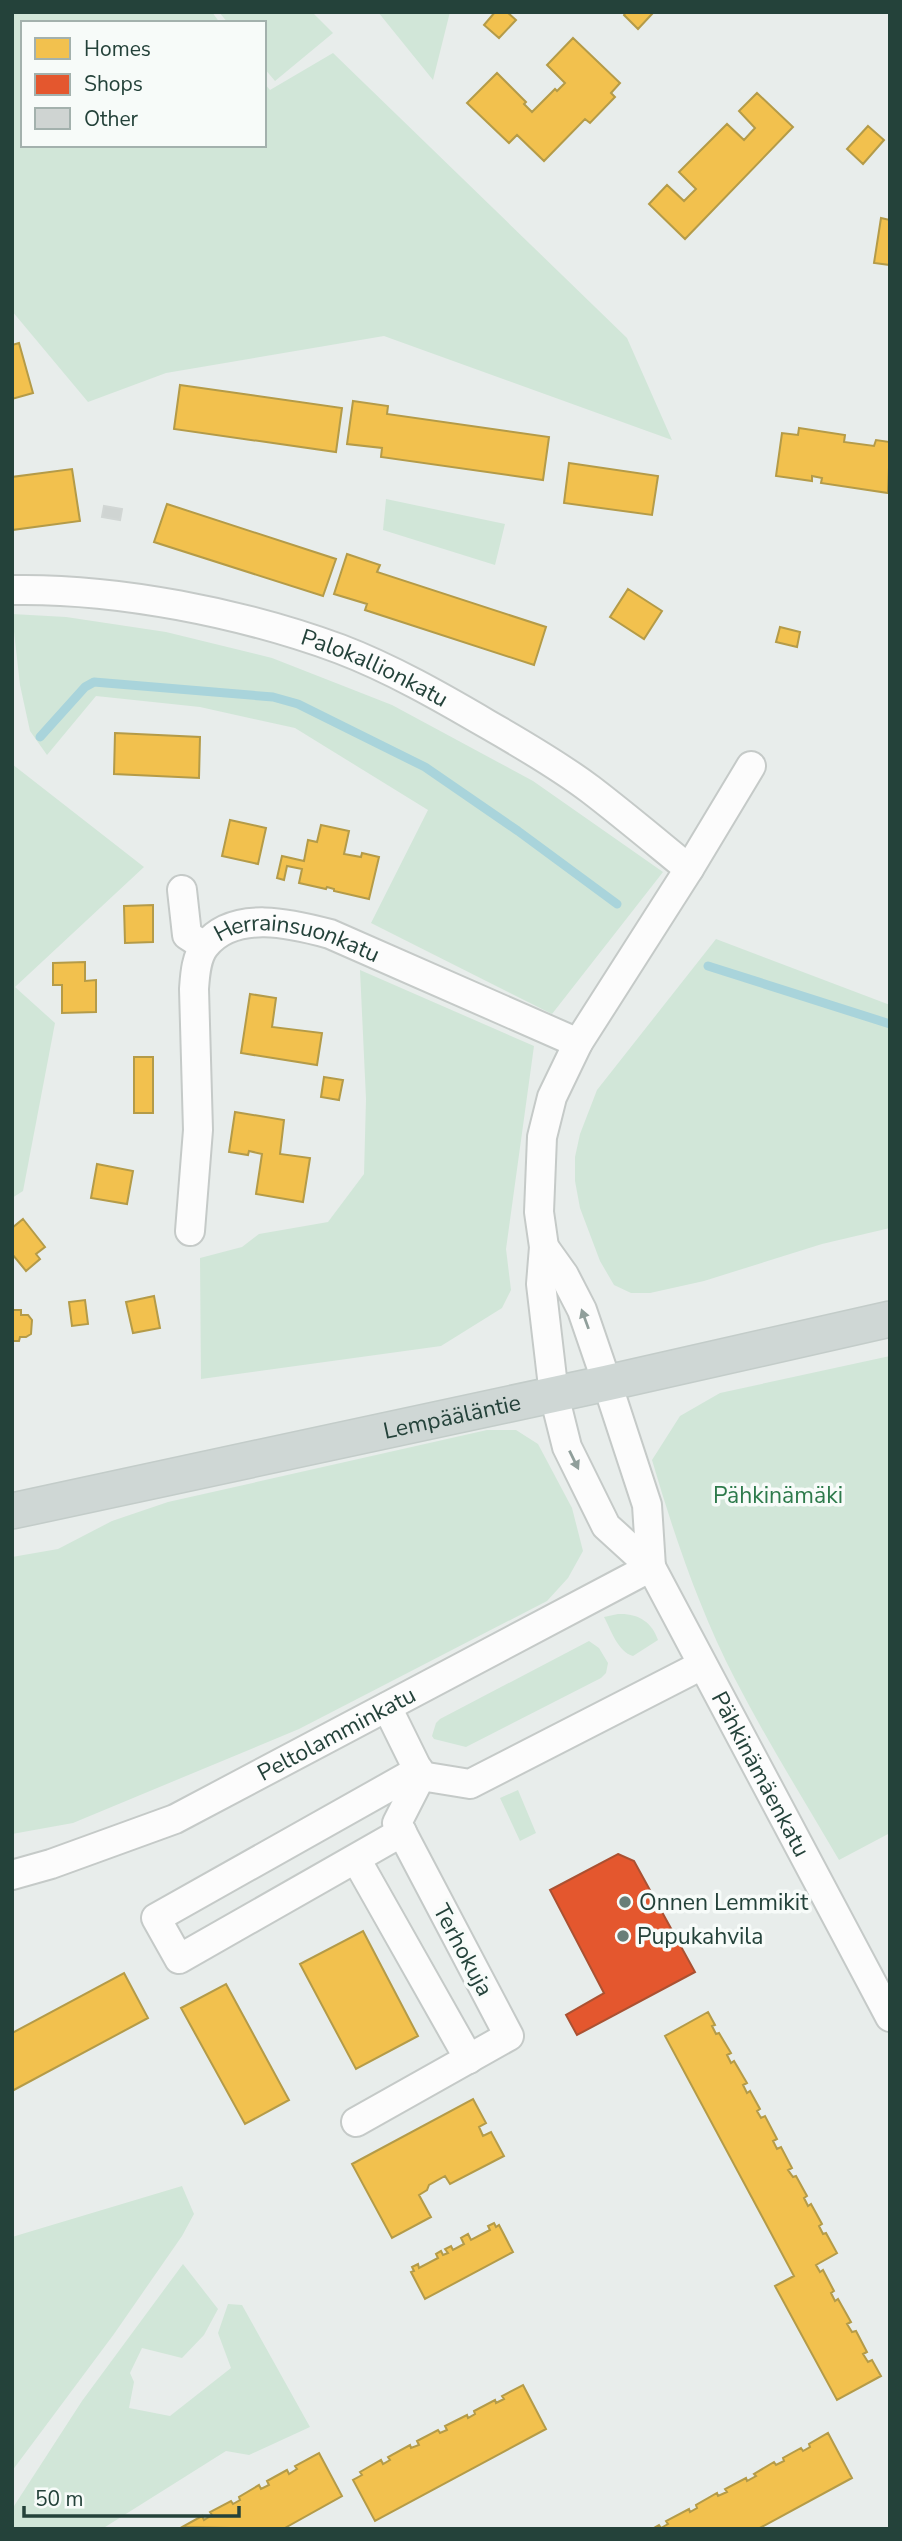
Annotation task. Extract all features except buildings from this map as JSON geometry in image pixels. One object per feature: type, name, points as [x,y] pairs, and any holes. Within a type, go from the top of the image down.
[{"type":"main road","name":"Lempääläntie","points":[[12,1511],[554,1395],[890,1319]]},
{"type":"street","name":"Palokallionkatu","points":[[12,590],[49,589],[96,594],[211,612],[269,626],[342,650],[452,704],[514,739],[589,788],[690,869]]},
{"type":"street","points":[[554,1395],[541,1284],[544,1247],[539,1212],[542,1137],[552,1097],[578,1043],[690,869],[751,766]]},
{"type":"street","points":[[182,890],[187,934],[204,946]]},
{"type":"street","name":"Herrainsuonkatu","points":[[190,1231],[198,1130],[194,989],[196,968],[204,946],[221,932],[259,922],[290,923],[330,934],[578,1043]]},
{"type":"street","points":[[544,1247],[564,1275],[582,1310],[607,1383]]},
{"type":"street","name":"Pähkinämäenkatu","points":[[607,1383],[647,1505],[651,1567]]},
{"type":"street","name":"Pähkinämäenkatu","points":[[554,1395],[568,1447],[606,1526],[651,1567],[890,2017]]},
{"type":"street","name":"Peltolamminkatu","points":[[12,1875],[51,1864],[175,1819],[651,1567]]},
{"type":"street","points":[[420,1773],[397,1823],[402,1832],[179,1959],[156,1918],[420,1773],[470,1784],[702,1665]]},
{"type":"street","points":[[387,1707],[420,1773]]},
{"type":"street","name":"Terhokuja","points":[[356,2122],[509,2036],[402,1832]]},
{"type":"street","points":[[356,1858],[469,2059]]},
{"type":"green space","points":[[12,12],[212,12],[219,21],[21,21],[21,147],[266,147],[266,85],[270,90],[333,53],[627,338],[672,440],[384,336],[166,373],[88,402],[12,311]]},
{"type":"green space","points":[[219,12],[312,12],[333,33],[275,81],[266,70],[266,21],[226,21]]},
{"type":"green space","points":[[378,12],[450,12],[433,80]]},
{"type":"green space","points":[[386,499],[505,524],[495,565],[383,530]]},
{"type":"green space","points":[[12,614],[66,617],[166,632],[272,658],[392,705],[533,781],[663,872],[552,1014],[371,923],[428,810],[295,728],[200,707],[96,696],[47,755],[30,731],[20,685]]},
{"type":"green space","points":[[12,764],[144,867],[15,987],[55,1023],[23,1191],[12,1198]]},
{"type":"green space","points":[[716,939],[890,1005],[890,1228],[822,1244],[704,1281],[650,1293],[631,1293],[614,1285],[600,1261],[580,1208],[575,1181],[575,1157],[580,1134],[597,1090]]},
{"type":"green space","points":[[360,970],[534,1046],[506,1249],[511,1290],[502,1308],[441,1346],[201,1379],[200,1258],[242,1247],[259,1234],[328,1222],[364,1174],[366,1099]]},
{"type":"green space","name":"Pähkinämäki","points":[[890,1356],[890,1833],[839,1860],[760,1725],[722,1653],[688,1571],[652,1460],[680,1416],[720,1393]]},
{"type":"green space","points":[[487,1430],[516,1430],[538,1444],[572,1508],[583,1551],[568,1578],[547,1601],[299,1729],[73,1823],[12,1834],[12,1557],[58,1549],[112,1521],[168,1502]]},
{"type":"green space","points":[[632,1615],[643,1620],[652,1628],[658,1640],[633,1656],[628,1654],[616,1640],[604,1617]]},
{"type":"green space","points":[[589,1641],[599,1648],[608,1663],[606,1673],[601,1678],[466,1747],[434,1739],[432,1736],[440,1719]]},
{"type":"green space","points":[[518,1790],[536,1833],[520,1841],[500,1798]]},
{"type":"green space","points":[[182,2186],[194,2214],[182,2236],[114,2334],[12,2471],[12,2237]]},
{"type":"green space","points":[[183,2264],[218,2309],[204,2335],[182,2358],[142,2348],[130,2373],[134,2382],[129,2408],[170,2416],[231,2368],[218,2333],[228,2304],[242,2305],[310,2427],[249,2455],[226,2451],[102,2529],[12,2529],[14,2506],[82,2401]]},
{"type":"waterway","points":[[40,737],[85,687],[94,682],[273,697],[298,704],[425,767],[617,904]]},
{"type":"waterway","points":[[708,966],[890,1024]]},
{"type":"place","name":"Onnen Lemmikit","points":[[625,1902]]},
{"type":"place","name":"Pupukahvila","points":[[623,1936]]}]
